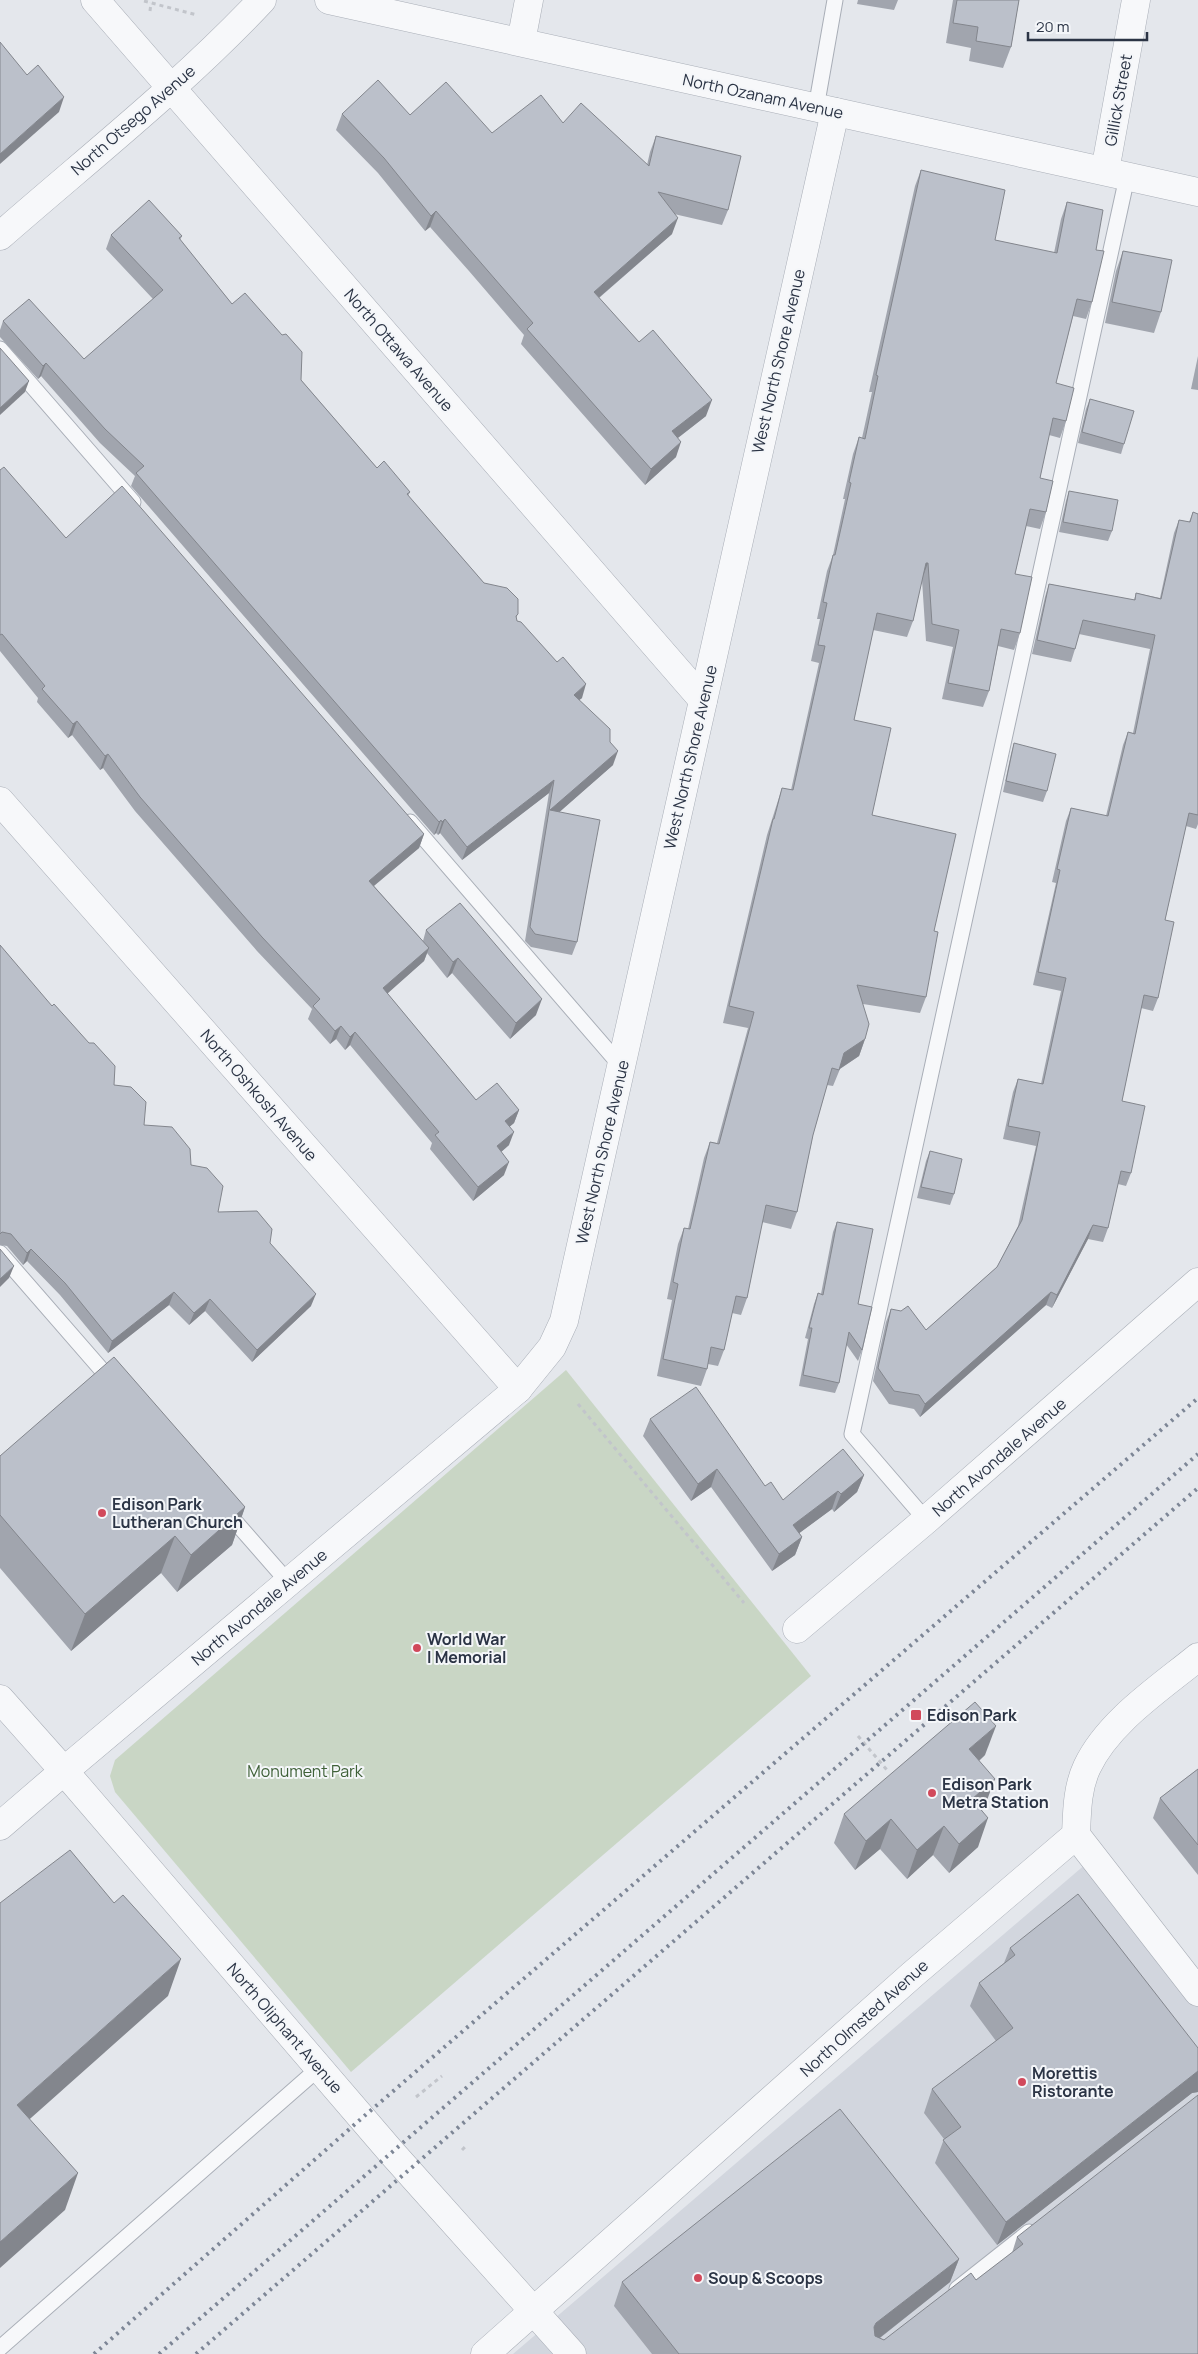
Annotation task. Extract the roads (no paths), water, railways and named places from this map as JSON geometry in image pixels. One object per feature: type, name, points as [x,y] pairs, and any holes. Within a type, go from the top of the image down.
[{"type":"street","name":"North Ottawa Avenue","points":[[95,0],[703,700]]},
{"type":"street","name":"North Otsego Avenue","points":[[0,236],[171,88],[262,0]]},
{"type":"street","name":"North Ozanam Avenue","points":[[329,0],[1198,192]]},
{"type":"street","points":[[522,42],[529,0]]},
{"type":"street","name":"Gillick Street","points":[[1116,174],[1136,0]]},
{"type":"street","name":"West North Shore Avenue","points":[[518,1389],[552,1347],[564,1321],[703,700],[825,110]]},
{"type":"street","name":"North Oshkosh Avenue","points":[[0,801],[518,1389]]},
{"type":"street","name":"North Avondale Avenue","points":[[797,1629],[926,1520],[1197,1279]]},
{"type":"street","name":"North Avondale Avenue","points":[[0,1826],[518,1389]]},
{"type":"street","points":[[1198,1657],[1111,1730],[1087,1767],[1078,1798],[1076,1835],[1198,1992]]},
{"type":"street","name":"North Oliphant Avenue","points":[[0,1699],[319,2068],[572,2354]]},
{"type":"street","name":"North Olmsted Avenue","points":[[485,2354],[912,1975],[1076,1835]]},
{"type":"lane","points":[[825,110],[835,0]]},
{"type":"lane","points":[[926,1520],[852,1434],[1116,174]]},
{"type":"lane","points":[[0,348],[142,513]]},
{"type":"lane","points":[[402,812],[621,1066]]},
{"type":"lane","points":[[0,1253],[124,1395]]},
{"type":"lane","points":[[216,1499],[288,1582]]},
{"type":"lane","points":[[0,2348],[319,2068]]},
{"type":"lane","points":[[943,2300],[1044,2221]]},
{"type":"railway","points":[[94,2354],[362,2118],[1198,1398]]},
{"type":"railway","points":[[159,2354],[1198,1454]]},
{"type":"railway","points":[[196,2354],[1198,1488]]},
{"type":"place","name":"Edison Park Lutheran Church","points":[[102,1513]]},
{"type":"place","name":"World War I Memorial","points":[[417,1648]]},
{"type":"place","name":"Edison Park","points":[[916,1715]]},
{"type":"place","name":"Edison Park Metra Station","points":[[932,1793]]},
{"type":"place","name":"Morettis Ristorante","points":[[1022,2082]]},
{"type":"place","name":"Soup & Scoops","points":[[698,2278]]},
{"type":"park label","name":"Monument Park","points":[[305,1771]]}]
